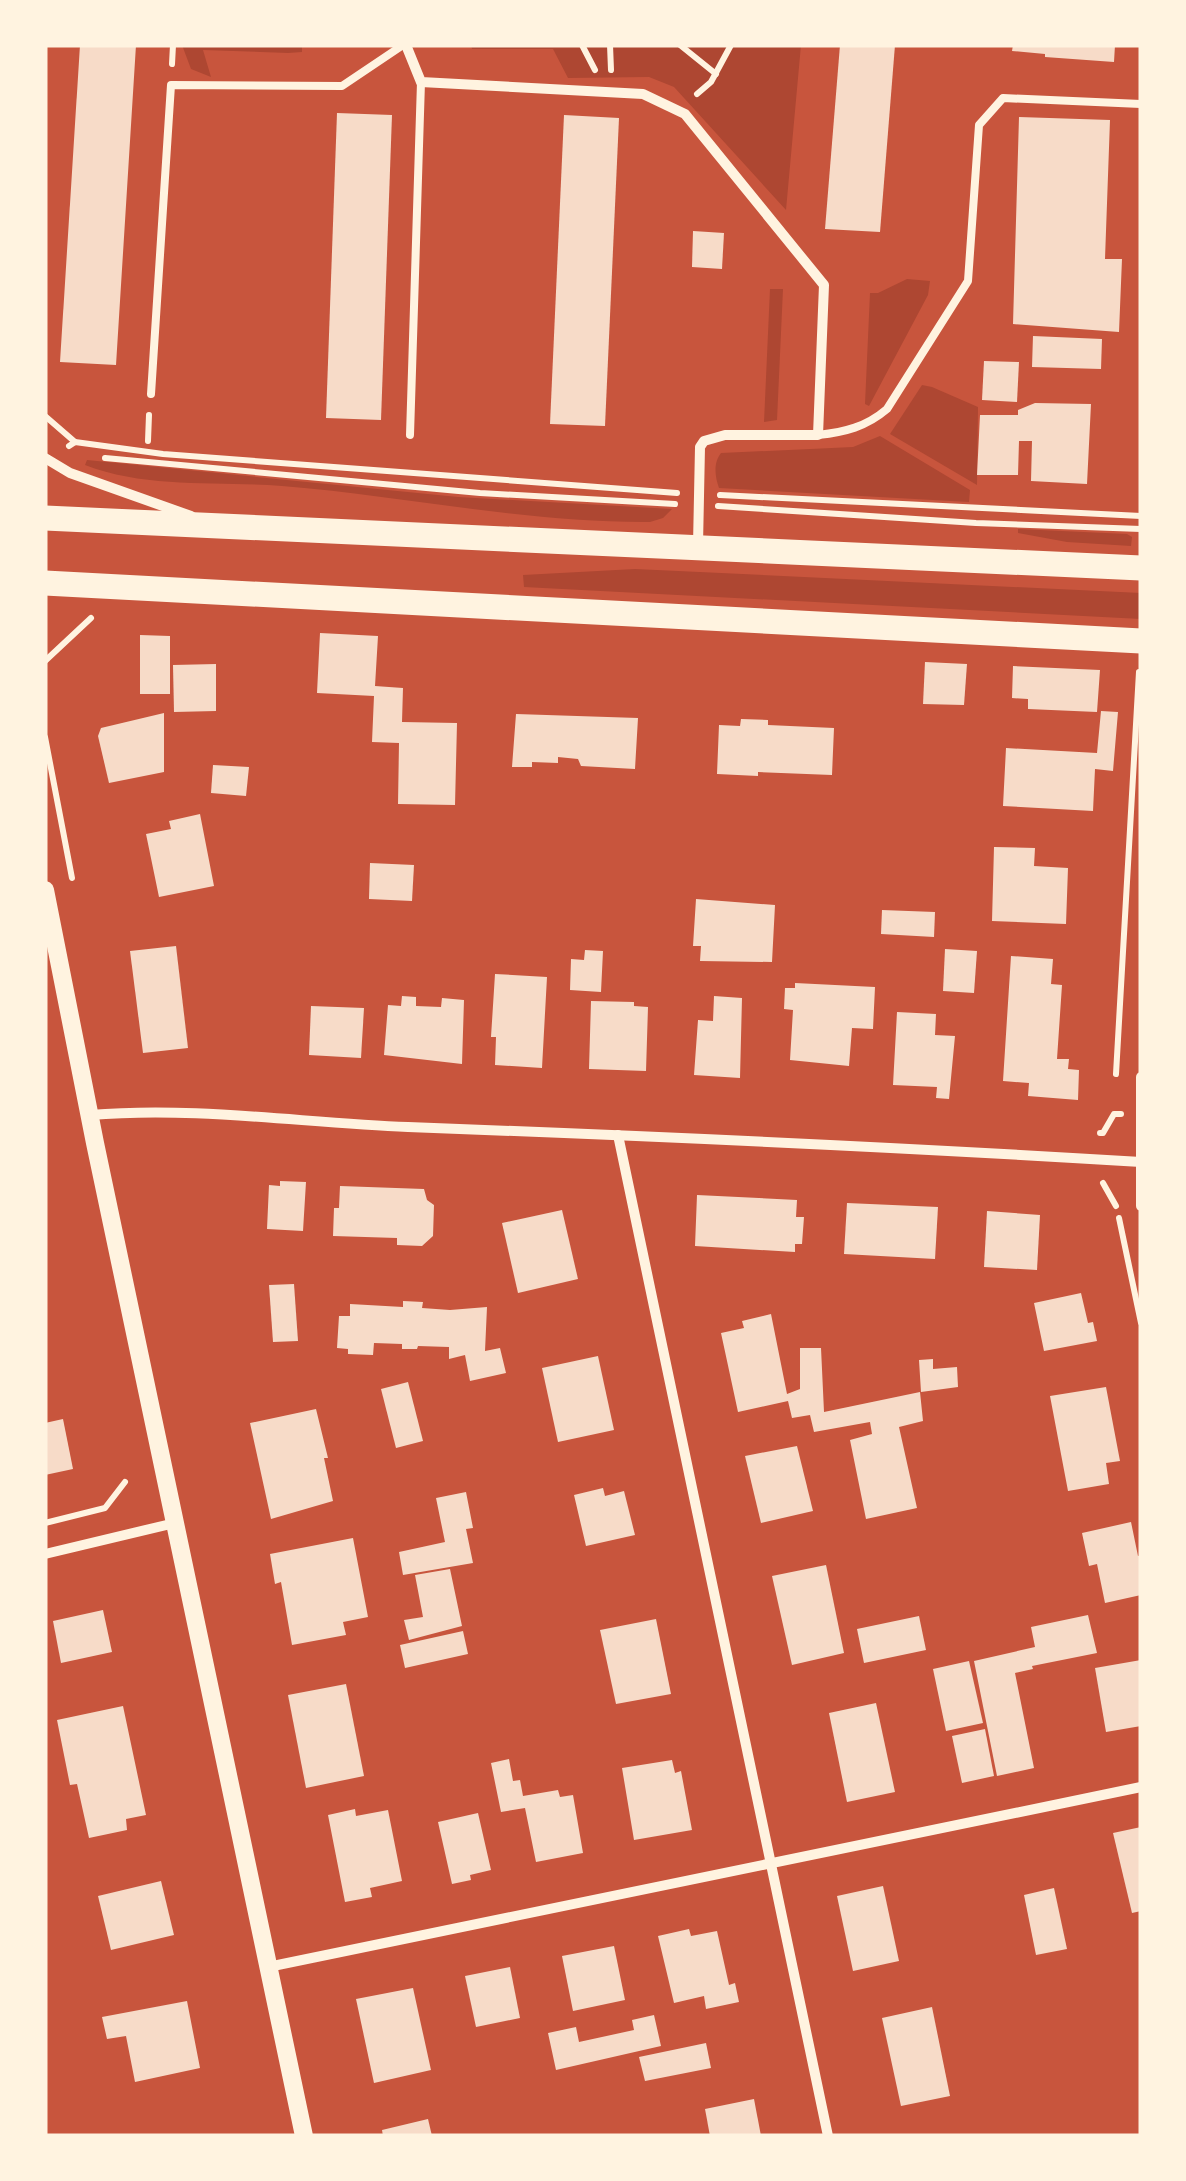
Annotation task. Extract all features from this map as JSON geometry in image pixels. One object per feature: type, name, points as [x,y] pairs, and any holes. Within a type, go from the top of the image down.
[{"type":"main road","points":[[45,518],[1141,568]]},
{"type":"main road","points":[[45,583],[1141,640]]},
{"type":"street","points":[[405,45],[422,82],[644,94],[685,114],[824,286],[818,435],[710,438],[700,447],[698,548]]},
{"type":"street","points":[[45,458],[70,473],[216,525]]},
{"type":"street","points":[[45,890],[304,2136]]},
{"type":"street","points":[[1141,1077],[1141,1206]]},
{"type":"street","points":[[90,1114],[197,1114],[346,1125],[1140,1162]]},
{"type":"street","points":[[618,1135],[828,2136]]},
{"type":"street","points":[[45,1554],[174,1523]]},
{"type":"street","points":[[268,1967],[1141,1787]]},
{"type":"lane","points":[[151,394],[171,85],[342,86],[405,45]]},
{"type":"lane","points":[[410,434],[422,82]]},
{"type":"lane","points":[[818,435],[847,432],[872,422],[888,409],[968,281],[980,125],[1003,98],[1141,104]]},
{"type":"path","points":[[610,45],[611,82]]},
{"type":"path","points":[[680,45],[716,74]]},
{"type":"path","points":[[45,416],[75,442],[163,454],[409,470],[976,523],[1141,528]]},
{"type":"path","points":[[55,442],[78,455]]},
{"type":"path","points":[[64,450],[75,442]]},
{"type":"path","points":[[98,457],[407,486],[1141,516]]},
{"type":"path","points":[[407,486],[409,470]]},
{"type":"path","points":[[1116,1075],[1140,666]]},
{"type":"path","points":[[1114,1114],[1115,1094]]},
{"type":"path","points":[[1103,1133],[1098,1175],[1116,1202],[1141,1323]]},
{"type":"path","points":[[45,1523],[105,1508],[125,1482]]},
{"type":"shaded area","points":[[182,45],[302,45],[302,52],[203,50],[211,77],[191,69]]},
{"type":"shaded area","points":[[471,45],[801,45],[786,210],[674,87],[649,77],[568,78],[553,49],[472,49]]},
{"type":"shaded area","points":[[907,279],[930,281],[928,295],[869,406],[865,404],[870,293]]},
{"type":"shaded area","points":[[770,289],[783,289],[777,420],[764,422]]},
{"type":"shaded area","points":[[922,385],[978,407],[977,485],[890,434]]},
{"type":"shaded area","points":[[880,436],[970,490],[969,502],[719,488],[716,466],[721,453],[853,447]]},
{"type":"shaded area","points":[[87,460],[458,497],[672,509],[663,518],[650,522],[557,518],[328,490],[157,481],[109,473],[85,465]]},
{"type":"shaded area","points":[[1018,529],[1132,537],[1131,546],[1067,542],[1018,533]]},
{"type":"shaded area","points":[[635,569],[1141,593],[1141,619],[524,587],[523,575]]},
{"type":"building","points":[[80,45],[136,45],[116,365],[60,362]]},
{"type":"building","points":[[840,45],[895,45],[880,232],[825,229]]},
{"type":"building","points":[[1013,45],[1115,45],[1114,62],[1045,57],[1012,51]]},
{"type":"building","points":[[337,113],[392,115],[381,420],[326,418]]},
{"type":"building","points":[[564,115],[619,118],[605,426],[550,424]]},
{"type":"building","points":[[1019,117],[1110,120],[1105,259],[1122,259],[1119,332],[1013,324]]},
{"type":"building","points":[[693,231],[724,233],[722,269],[692,267]]},
{"type":"building","points":[[1033,336],[1102,339],[1101,369],[1032,367]]},
{"type":"building","points":[[984,361],[1019,362],[1017,402],[982,400]]},
{"type":"building","points":[[1035,403],[1091,404],[1087,484],[1031,481],[1032,441],[1019,441],[1018,475],[977,475],[980,415],[1018,415],[1018,410]]},
{"type":"building","points":[[320,633],[378,636],[375,686],[403,688],[402,722],[457,723],[455,805],[398,804],[399,743],[372,742],[374,696],[317,693]]},
{"type":"building","points":[[140,635],[170,636],[170,694],[140,694]]},
{"type":"building","points":[[925,662],[967,664],[964,705],[923,704]]},
{"type":"building","points":[[216,664],[216,711],[174,712],[173,665]]},
{"type":"building","points":[[1013,666],[1100,670],[1097,712],[1028,709],[1028,699],[1012,698]]},
{"type":"building","points":[[1101,711],[1118,712],[1113,771],[1095,769],[1093,811],[1003,806],[1006,748],[1097,753]]},
{"type":"building","points":[[164,713],[164,772],[109,783],[98,736],[101,728]]},
{"type":"building","points":[[516,714],[638,718],[635,769],[581,766],[578,759],[558,757],[558,763],[532,762],[532,767],[512,767]]},
{"type":"building","points":[[741,719],[768,720],[768,725],[834,728],[832,775],[717,774],[719,725],[740,726]]},
{"type":"building","points":[[213,765],[249,767],[246,796],[211,793]]},
{"type":"building","points":[[200,814],[214,886],[159,897],[146,834],[171,829],[169,821]]},
{"type":"building","points":[[994,847],[1035,848],[1034,866],[1068,868],[1066,924],[992,921]]},
{"type":"building","points":[[370,863],[414,865],[412,901],[369,899]]},
{"type":"building","points":[[696,899],[775,905],[772,962],[700,961],[701,946],[693,946]]},
{"type":"building","points":[[882,910],[935,912],[934,937],[881,934]]},
{"type":"building","points":[[176,946],[188,1048],[143,1053],[130,951]]},
{"type":"building","points":[[945,949],[977,951],[974,993],[943,991]]},
{"type":"building","points":[[585,950],[603,951],[601,992],[570,990],[571,959],[584,960]]},
{"type":"building","points":[[1011,956],[1053,959],[1051,984],[1062,985],[1057,1059],[1069,1059],[1068,1069],[1079,1070],[1078,1100],[1028,1096],[1029,1083],[1003,1081]]},
{"type":"building","points":[[495,974],[547,977],[542,1068],[495,1065],[496,1037],[491,1037]]},
{"type":"building","points":[[795,983],[875,987],[873,1029],[852,1028],[849,1066],[790,1060],[793,1010],[784,1009],[785,988],[795,988]]},
{"type":"building","points":[[402,996],[416,997],[416,1006],[441,1007],[442,998],[464,1000],[462,1064],[384,1055],[388,1005],[401,1006]]},
{"type":"building","points":[[714,996],[742,998],[740,1078],[694,1075],[698,1020],[713,1021]]},
{"type":"building","points":[[591,1001],[634,1002],[634,1006],[648,1007],[646,1071],[589,1069]]},
{"type":"building","points":[[311,1006],[364,1008],[361,1058],[309,1055]]},
{"type":"building","points":[[897,1012],[936,1014],[935,1035],[955,1036],[949,1099],[936,1098],[937,1087],[893,1085]]},
{"type":"building","points":[[280,1181],[306,1182],[303,1231],[267,1229],[269,1185],[280,1186]]},
{"type":"building","points":[[340,1186],[424,1189],[427,1200],[434,1205],[433,1236],[422,1246],[397,1245],[397,1238],[333,1236]]},
{"type":"building","points":[[697,1195],[797,1200],[796,1217],[804,1217],[802,1244],[795,1244],[795,1252],[695,1246]]},
{"type":"building","points":[[847,1203],[938,1207],[935,1259],[844,1254]]},
{"type":"building","points":[[562,1210],[578,1279],[518,1293],[502,1223]]},
{"type":"building","points":[[987,1211],[1040,1215],[1037,1270],[984,1267]]},
{"type":"building","points":[[294,1284],[298,1341],[273,1342],[269,1285]]},
{"type":"building","points":[[1081,1293],[1097,1341],[1044,1351],[1034,1303]]},
{"type":"building","points":[[403,1301],[423,1302],[422,1308],[450,1310],[487,1307],[485,1351],[500,1348],[506,1373],[470,1381],[465,1355],[449,1359],[449,1347],[402,1349],[402,1344],[374,1343],[373,1355],[348,1354],[348,1349],[337,1348],[339,1316],[350,1316],[350,1304],[403,1307]]},
{"type":"building","points":[[771,1314],[787,1394],[800,1389],[800,1348],[821,1348],[824,1412],[920,1392],[923,1421],[899,1427],[917,1508],[866,1519],[850,1440],[872,1434],[870,1422],[814,1432],[810,1415],[792,1418],[788,1401],[738,1412],[721,1333],[744,1328],[742,1321]]},
{"type":"building","points":[[598,1356],[614,1430],[558,1442],[542,1368]]},
{"type":"building","points":[[933,1359],[933,1369],[957,1367],[958,1387],[921,1392],[919,1360]]},
{"type":"building","points":[[408,1382],[423,1441],[396,1448],[381,1389]]},
{"type":"building","points":[[1106,1387],[1120,1461],[1106,1463],[1109,1484],[1068,1491],[1050,1396]]},
{"type":"building","points":[[316,1409],[333,1501],[271,1519],[250,1423]]},
{"type":"building","points":[[63,1419],[73,1469],[45,1475],[45,1423]]},
{"type":"building","points":[[797,1446],[813,1511],[761,1523],[745,1456]]},
{"type":"building","points":[[603,1488],[605,1496],[624,1491],[635,1535],[586,1546],[574,1495]]},
{"type":"building","points":[[466,1492],[473,1528],[466,1529],[473,1563],[403,1575],[399,1552],[445,1542],[436,1498]]},
{"type":"building","points":[[1131,1522],[1138,1556],[1141,1555],[1141,1595],[1105,1603],[1097,1564],[1089,1566],[1082,1533]]},
{"type":"building","points":[[353,1538],[368,1617],[343,1622],[346,1635],[292,1645],[281,1582],[275,1584],[270,1554]]},
{"type":"building","points":[[826,1565],[844,1653],[792,1665],[772,1576]]},
{"type":"building","points":[[450,1569],[462,1626],[409,1640],[404,1620],[423,1617],[415,1575]]},
{"type":"building","points":[[103,1610],[112,1652],[61,1663],[53,1621]]},
{"type":"building","points":[[1088,1615],[1097,1653],[1015,1673],[1034,1768],[997,1776],[974,1661],[1035,1647],[1031,1627]]},
{"type":"building","points":[[919,1616],[926,1650],[864,1663],[857,1629]]},
{"type":"building","points":[[656,1619],[671,1694],[616,1704],[600,1630]]},
{"type":"building","points":[[463,1631],[468,1654],[405,1668],[400,1645]]},
{"type":"building","points":[[1141,1660],[1141,1726],[1106,1732],[1095,1668]]},
{"type":"building","points":[[969,1661],[983,1723],[946,1731],[933,1669]]},
{"type":"building","points":[[346,1684],[364,1776],[306,1788],[288,1695]]},
{"type":"building","points":[[876,1703],[895,1792],[847,1802],[829,1713]]},
{"type":"building","points":[[123,1706],[146,1815],[126,1819],[127,1830],[89,1838],[77,1784],[70,1785],[57,1720]]},
{"type":"building","points":[[985,1729],[994,1776],[962,1783],[952,1736]]},
{"type":"building","points":[[509,1759],[513,1781],[520,1780],[523,1796],[558,1790],[560,1797],[573,1795],[583,1853],[536,1862],[525,1808],[501,1812],[491,1763]]},
{"type":"building","points":[[672,1760],[675,1773],[681,1771],[692,1830],[634,1840],[622,1768]]},
{"type":"building","points":[[355,1809],[356,1816],[388,1810],[402,1881],[370,1888],[372,1897],[345,1902],[328,1815]]},
{"type":"building","points":[[478,1813],[491,1870],[452,1884],[438,1822]]},
{"type":"building","points":[[1141,1827],[1141,1911],[1132,1913],[1113,1833]]},
{"type":"building","points":[[161,1881],[174,1935],[111,1950],[98,1896]]},
{"type":"building","points":[[883,1886],[899,1961],[853,1971],[837,1896]]},
{"type":"building","points":[[1054,1888],[1067,1949],[1036,1955],[1024,1895]]},
{"type":"building","points":[[689,1929],[691,1936],[717,1931],[729,1985],[735,1983],[739,2002],[706,2009],[704,1996],[674,2003],[658,1936]]},
{"type":"building","points":[[614,1946],[625,2000],[573,2011],[562,1956]]},
{"type":"building","points":[[510,1967],[520,2018],[476,2027],[465,1976]]},
{"type":"building","points":[[413,1988],[431,2070],[374,2083],[356,1999]]},
{"type":"building","points":[[187,2001],[200,2068],[135,2082],[126,2036],[107,2039],[102,2017]]},
{"type":"building","points":[[932,2007],[950,2096],[901,2106],[882,2018]]},
{"type":"building","points":[[654,2015],[661,2046],[556,2070],[548,2033],[576,2027],[579,2042],[634,2030],[632,2020]]},
{"type":"building","points":[[706,2043],[711,2068],[645,2081],[639,2057]]},
{"type":"building","points":[[754,2099],[761,2136],[710,2136],[705,2109]]},
{"type":"building","points":[[428,2119],[432,2136],[383,2136],[382,2130]]}]
